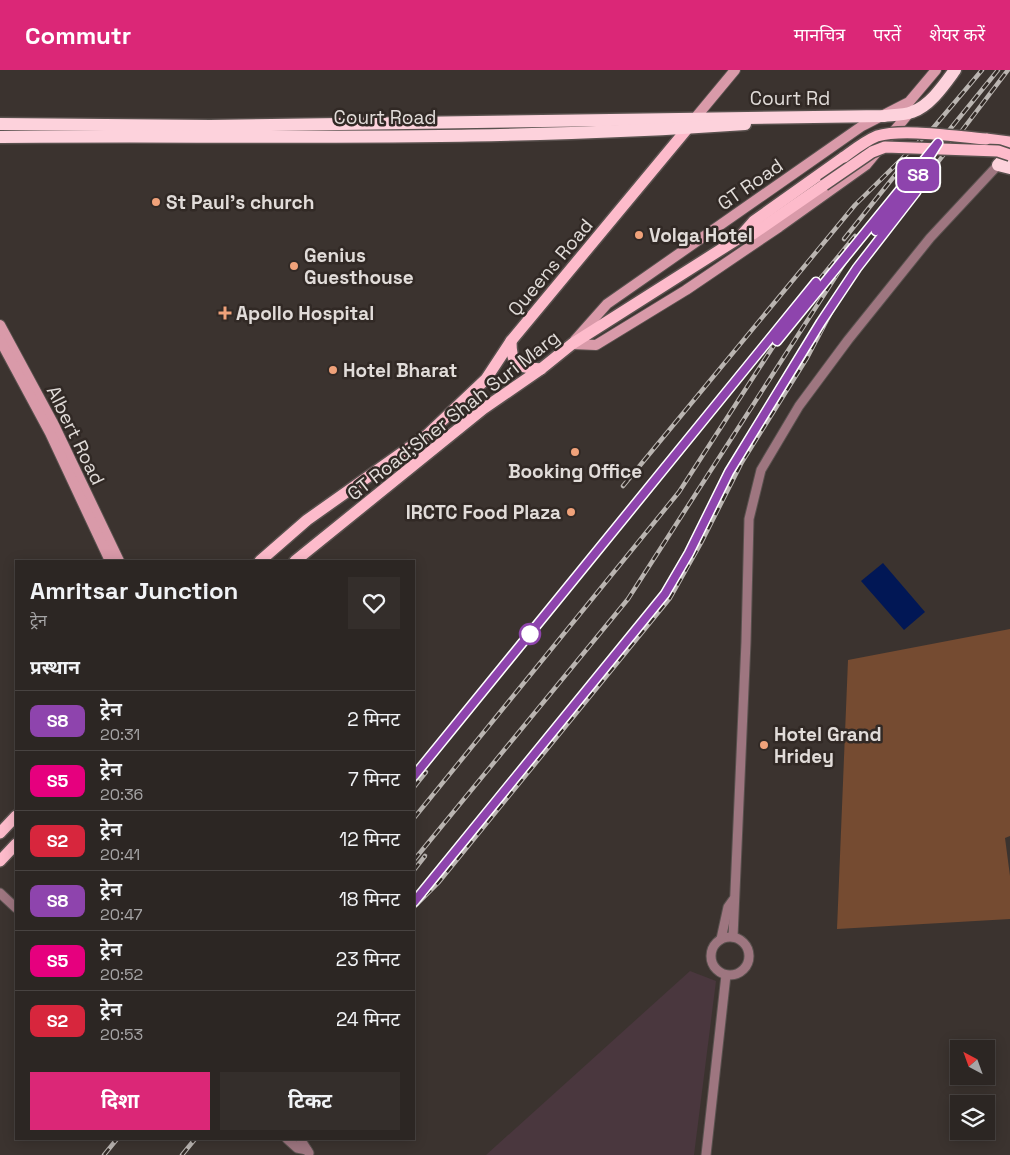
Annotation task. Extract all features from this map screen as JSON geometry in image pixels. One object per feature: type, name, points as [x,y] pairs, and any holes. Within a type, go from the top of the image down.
[{"type":"highway","points":[[910,113],[932,98],[955,70]]},
{"type":"highway","name":"Court Rd","points":[[696,117],[884,116],[910,113]]},
{"type":"highway","name":"Court Road","points":[[0,124],[210,126],[696,117]]},
{"type":"highway","name":"Court Road","points":[[0,137],[446,136],[688,128],[757,124],[769,118]]},
{"type":"highway","points":[[1004,166],[1010,154]]},
{"type":"main road","points":[[696,117],[734,70]]},
{"type":"main road","name":"GT Road","points":[[572,344],[607,304],[862,126],[909,102],[925,86],[936,70]]},
{"type":"main road","points":[[572,344],[596,345],[686,290],[779,227],[866,165],[910,113]]},
{"type":"main road","name":"Queens Road","points":[[427,435],[486,380],[511,341],[696,117]]},
{"type":"main road","points":[[739,238],[754,221],[861,144],[878,136],[896,134],[1010,142]]},
{"type":"main road","points":[[739,238],[753,234],[872,152],[885,147],[998,151],[1010,154]]},
{"type":"main road","name":"GT Road;Sher Shah Suri Marg","points":[[296,560],[483,410],[541,370],[572,344],[739,238]]},
{"type":"main road","name":"Albert Road","points":[[0,325],[54,424],[119,560]]},
{"type":"main road","name":"Albert Road","points":[[0,340],[50,433],[110,560]]},
{"type":"main road","points":[[511,341],[511,356],[515,363],[523,368],[541,370]]},
{"type":"main road","points":[[471,395],[483,410]]},
{"type":"main road","name":"GT Road;Sher Shah Suri Marg","points":[[261,560],[307,520],[427,435]]},
{"type":"main road","points":[[0,833],[15,817]]},
{"type":"main road","points":[[0,861],[15,845]]},
{"type":"street","points":[[733,937],[736,908],[733,900],[743,722],[749,519],[762,470],[799,406],[848,340],[930,238],[1004,166]]},
{"type":"street","points":[[0,893],[15,907]]},
{"type":"street","points":[[721,939],[733,937],[744,943],[749,958],[743,970],[738,974],[726,975],[714,967],[711,961],[712,949],[721,939],[728,907],[733,900]]},
{"type":"street","points":[[706,1155],[726,975]]},
{"type":"street","points":[[289,1140],[304,1147]]},
{"type":"shaded area","points":[[883,563],[925,612],[904,630],[861,581]]},
{"type":"shaded area","points":[[1010,629],[1010,836],[1005,838],[1010,876],[1010,919],[837,929],[848,660]]},
{"type":"shaded area","points":[[690,971],[716,981],[694,1155],[486,1155]]},
{"type":"railway","points":[[928,134],[982,70]]},
{"type":"railway","points":[[415,859],[628,599],[856,245],[998,70]]},
{"type":"railway","points":[[913,195],[1008,70]]},
{"type":"railway","points":[[623,486],[855,205],[932,129]]},
{"type":"railway","points":[[844,239],[900,169]]},
{"type":"railway","points":[[415,906],[438,883],[670,598],[701,543],[742,462],[807,358],[848,280],[916,192]]},
{"type":"railway","points":[[415,775],[855,236]]},
{"type":"railway","points":[[415,817],[679,492],[780,336]]},
{"type":"railway","points":[[415,786],[426,772]]},
{"type":"railway","points":[[415,869],[425,856]]},
{"type":"railway","points":[[104,1155],[116,1140]]},
{"type":"railway","points":[[182,1155],[194,1140]]},
{"type":"train","name":"S8","points":[[415,775],[816,282],[777,341],[938,143],[905,196],[876,231],[916,192],[848,280],[729,472],[689,553],[665,594],[415,901]]},
{"type":"place","name":"St Paul's church","points":[[156,202]]},
{"type":"place","name":"Volga Hotel","points":[[639,235]]},
{"type":"place","name":"Genius Guesthouse","points":[[294,266]]},
{"type":"place","name":"Apollo Hospital","points":[[225,313]]},
{"type":"place","name":"Hotel Bharat","points":[[333,370]]},
{"type":"place","name":"Booking Office","points":[[575,452]]},
{"type":"place","name":"IRCTC Food Plaza","points":[[571,512]]},
{"type":"place","name":"Hotel Grand Hridey","points":[[764,745]]}]
